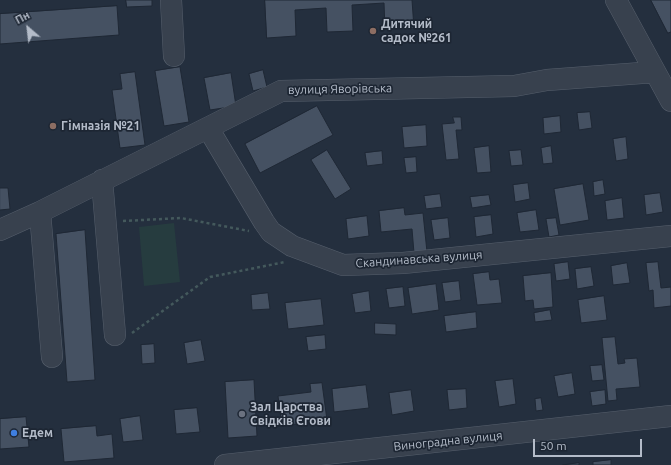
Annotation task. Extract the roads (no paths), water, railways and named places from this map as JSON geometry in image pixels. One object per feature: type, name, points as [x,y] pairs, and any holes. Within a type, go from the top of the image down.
[{"type":"street","points":[[171,0],[174,56]]},
{"type":"street","points":[[616,0],[671,101]]},
{"type":"street","name":"вулиця Яворівська","points":[[0,230],[40,212],[281,91],[514,86],[547,80],[655,72]]},
{"type":"street","name":"Скандинавська вулиця","points":[[208,128],[270,232],[292,246],[343,265],[403,263],[671,236]]},
{"type":"street","points":[[102,180],[115,335]]},
{"type":"street","points":[[40,212],[52,357]]},
{"type":"street","name":"Виноградна вулиця","points":[[225,465],[671,416]]},
{"type":"place","name":"Дитячий садок №261","points":[[373,31]]},
{"type":"place","name":"Гімназія №21","points":[[53,126]]},
{"type":"place","name":"Зал Царства Свідків Єгови","points":[[242,414]]},
{"type":"place","name":"Едем","points":[[14,433]]}]
